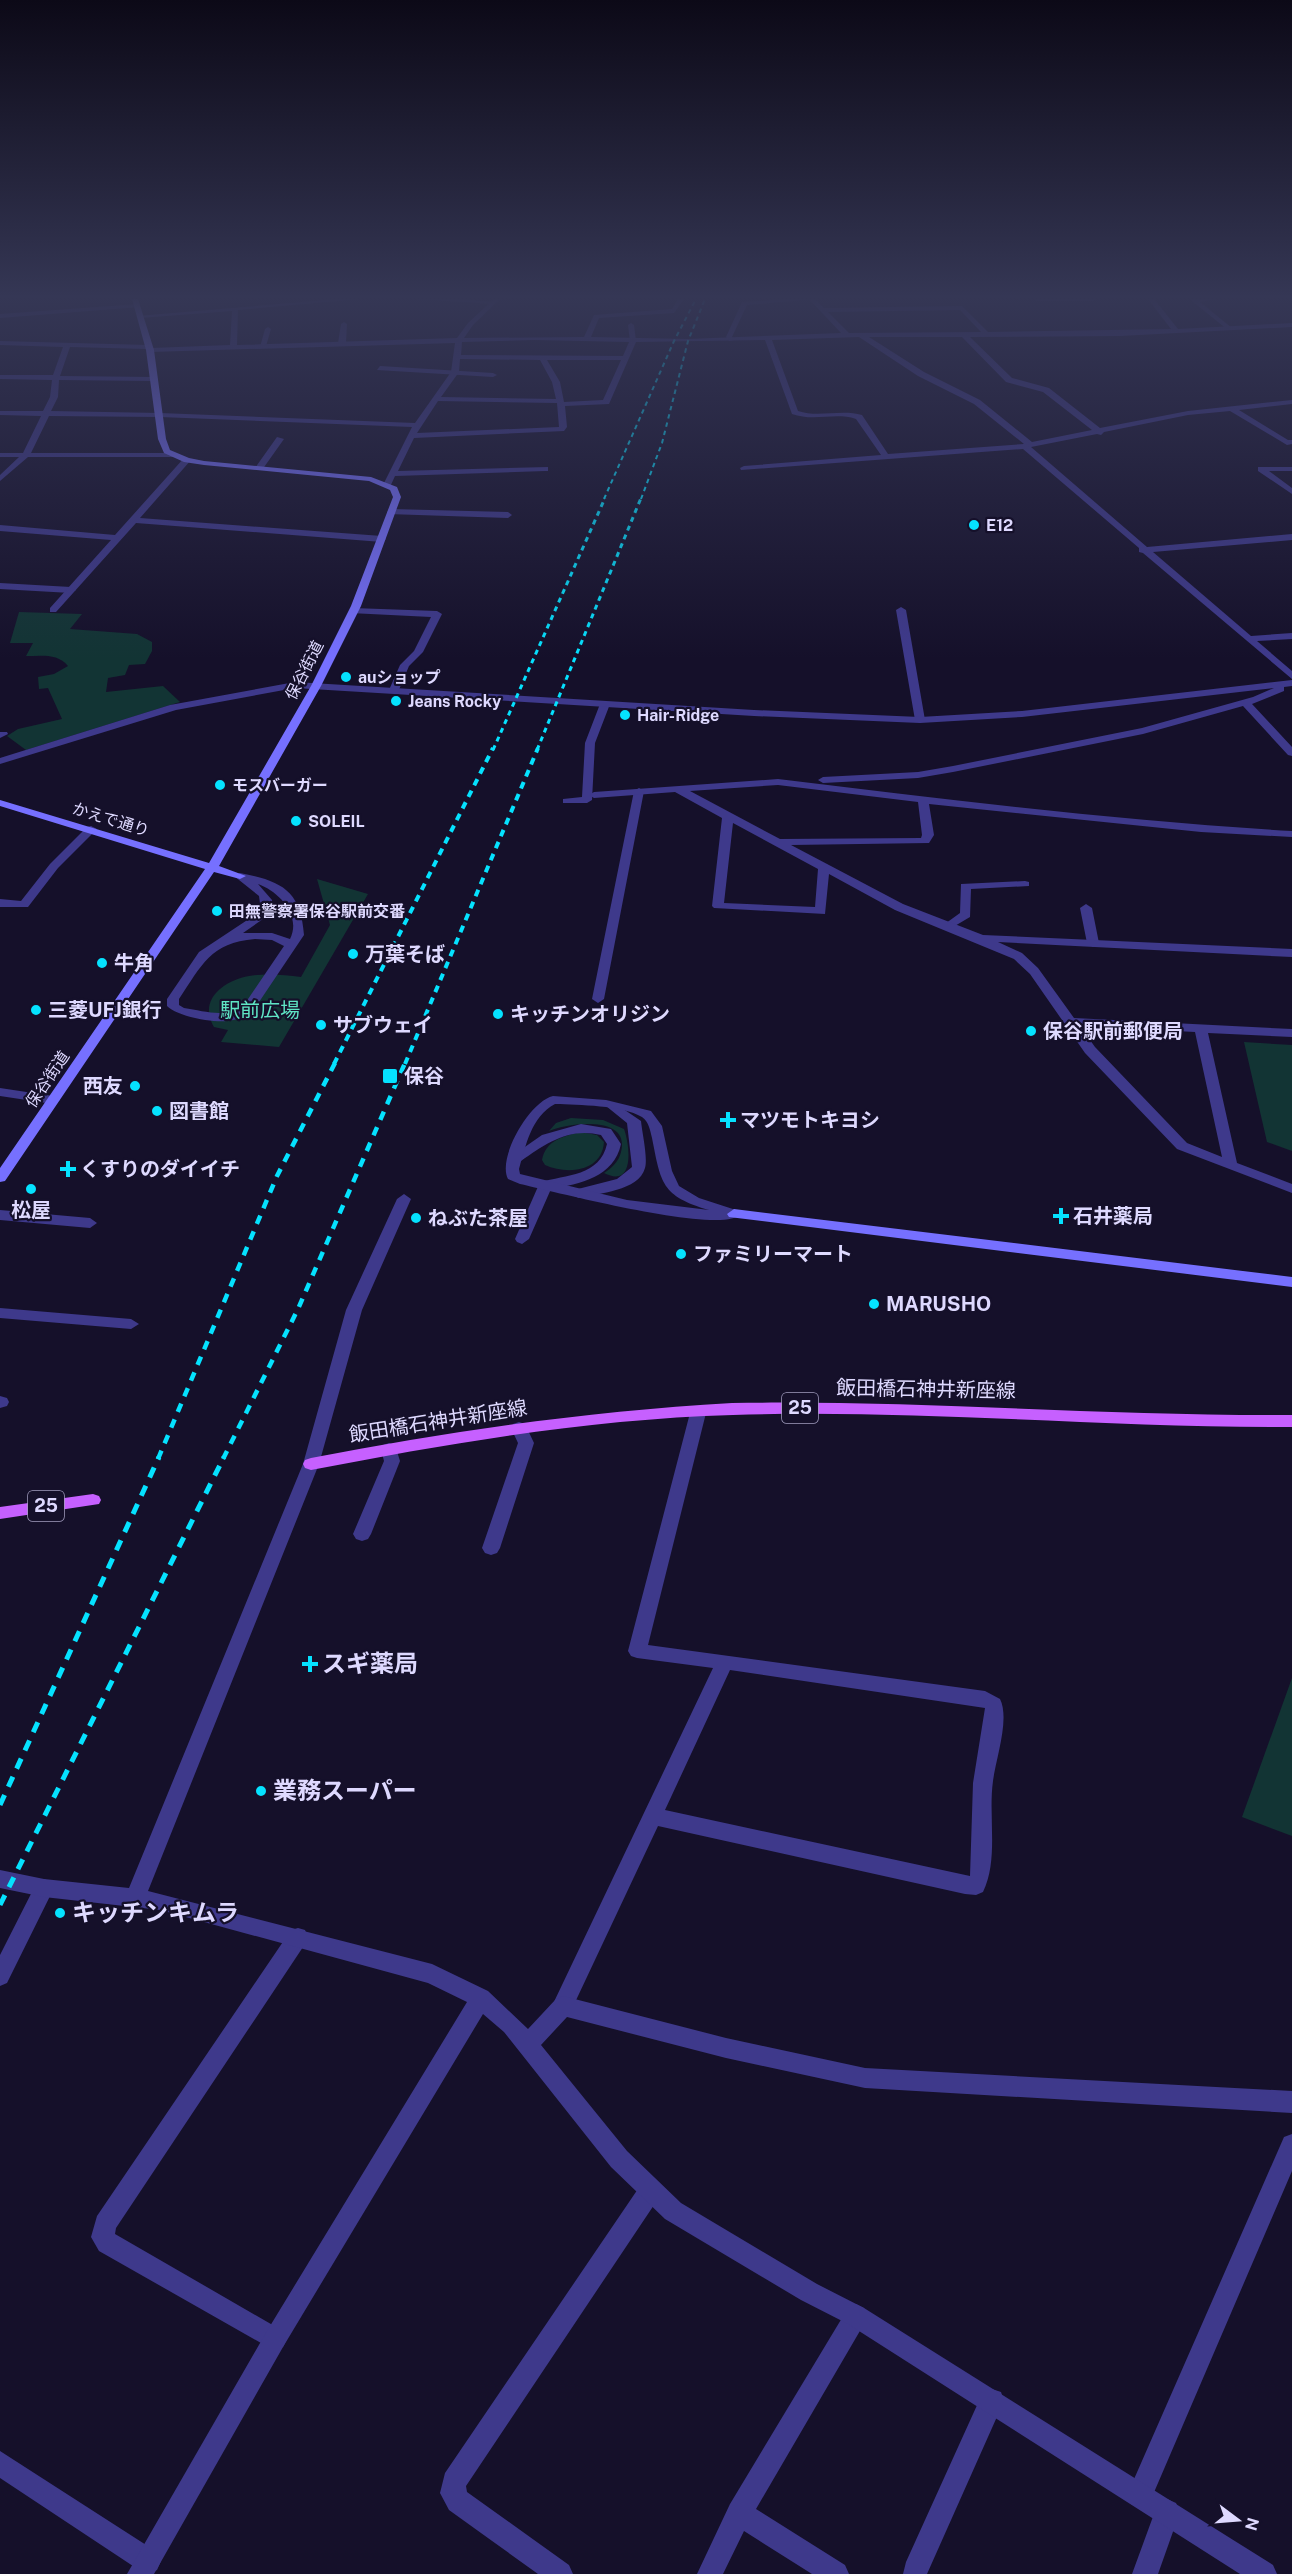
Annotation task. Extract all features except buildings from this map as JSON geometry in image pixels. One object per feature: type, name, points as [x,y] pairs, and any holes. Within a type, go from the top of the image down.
[{"type":"main road","points":[[160,419],[163,445],[174,455],[187,460],[360,478],[387,485]]},
{"type":"main road","name":"保谷街道","points":[[0,1178],[212,868],[316,686],[353,611],[397,497],[394,489],[387,485]]},
{"type":"main road","name":"かえで通り","points":[[0,803],[240,876]]},
{"type":"main road","points":[[734,1214],[1292,1282]]},
{"type":"main road","name":"飯田橋石神井新座線","points":[[311,1464],[519,1428],[600,1419],[790,1408],[1015,1412],[1235,1422],[1292,1421]]},
{"type":"main road","name":"25","points":[[0,1513],[93,1500]]},
{"type":"street","points":[[0,480],[25,456],[43,419]]},
{"type":"street","points":[[280,419],[417,425]]},
{"type":"street","points":[[387,485],[421,419]]},
{"type":"street","points":[[411,436],[561,429],[562,419]]},
{"type":"street","points":[[860,419],[887,458]]},
{"type":"street","points":[[997,419],[1142,550],[1248,639],[1289,681]]},
{"type":"street","points":[[1083,419],[1101,433]]},
{"type":"street","points":[[744,468],[1027,445],[1101,433],[1161,419]]},
{"type":"street","points":[[1249,419],[1287,443],[1292,442]]},
{"type":"street","points":[[259,468],[280,440]]},
{"type":"street","points":[[0,455],[174,455]]},
{"type":"street","points":[[53,610],[187,460]]},
{"type":"street","points":[[393,474],[545,468]]},
{"type":"street","points":[[1292,470],[1260,469],[1292,492]]},
{"type":"street","points":[[391,512],[508,515]]},
{"type":"street","points":[[133,520],[382,539]]},
{"type":"street","points":[[0,528],[117,538]]},
{"type":"street","points":[[1142,550],[1292,537]]},
{"type":"street","points":[[0,586],[71,590]]},
{"type":"street","points":[[901,610],[920,720]]},
{"type":"street","points":[[353,611],[437,614],[418,652],[405,665],[394,690]]},
{"type":"street","points":[[1248,639],[1292,636]]},
{"type":"street","points":[[0,760],[174,707],[288,686],[920,720],[1022,714],[1289,681]]},
{"type":"street","points":[[590,795],[930,773],[1143,731],[1245,702],[1280,690],[1289,681]]},
{"type":"street","points":[[1245,702],[1291,751]]},
{"type":"street","points":[[567,801],[587,800],[590,795],[590,743],[605,704]]},
{"type":"street","points":[[778,782],[1136,823],[1292,834]]},
{"type":"street","points":[[677,789],[780,842],[899,908],[980,938],[1018,956],[1034,971],[1090,1050],[1182,1146],[1292,1189]]},
{"type":"street","points":[[598,999],[639,791]]},
{"type":"street","points":[[780,842],[925,841],[928,835],[923,799]]},
{"type":"street","points":[[728,817],[718,906],[821,911],[824,866]]},
{"type":"street","points":[[0,903],[24,905],[54,866],[91,829]]},
{"type":"street","points":[[240,876],[278,886],[289,895],[298,925],[298,935],[249,1008],[239,1015],[225,1018],[180,1011],[173,1006],[173,999],[203,955],[267,912],[269,902],[265,893],[240,876]]},
{"type":"street","points":[[948,926],[966,914],[965,886],[1025,884]]},
{"type":"street","points":[[1086,908],[1093,943]]},
{"type":"street","points":[[223,941],[250,936],[270,937],[286,941],[291,946]]},
{"type":"street","points":[[980,938],[1292,952]]},
{"type":"street","points":[[1069,1022],[1292,1033]]},
{"type":"street","points":[[1201,1029],[1231,1165]]},
{"type":"street","points":[[0,1092],[53,1100]]},
{"type":"street","points":[[566,1100],[641,1111],[651,1117],[657,1129],[666,1175],[672,1187],[681,1194],[734,1214],[710,1217],[545,1185],[513,1176],[516,1158],[531,1119],[543,1104],[566,1100]]},
{"type":"street","points":[[579,1193],[629,1180],[637,1174],[639,1167],[634,1121],[626,1112],[613,1106]]},
{"type":"street","points":[[516,1158],[546,1138],[572,1128],[596,1129],[612,1138],[614,1150],[596,1171],[568,1182],[545,1185]]},
{"type":"street","points":[[522,1239],[545,1185]]},
{"type":"street","points":[[135,1899],[311,1464],[354,1310],[404,1199]]},
{"type":"street","points":[[0,1215],[90,1223]]},
{"type":"street","points":[[0,1313],[131,1324]]},
{"type":"street","points":[[652,1816],[965,1884],[976,1886],[980,1877],[983,1783],[994,1713],[993,1704],[985,1699],[725,1662],[637,1652],[698,1413]]},
{"type":"street","points":[[491,1548],[526,1443],[519,1428]]},
{"type":"street","points":[[362,1534],[392,1461],[389,1449]]},
{"type":"street","points":[[528,2044],[563,2006],[725,1662]]},
{"type":"street","points":[[0,1879],[45,1888],[160,1900],[432,1974],[481,1998],[513,2025],[619,2159],[673,2211],[809,2292],[856,2316],[1264,2574]]},
{"type":"street","points":[[0,1976],[45,1888]]},
{"type":"street","points":[[275,2339],[107,2243],[103,2237],[105,2224],[298,1937]]},
{"type":"street","points":[[0,2463],[144,2567],[275,2339],[481,1998]]},
{"type":"street","points":[[563,2006],[726,2048],[865,2078],[1292,2102]]},
{"type":"street","points":[[1140,2495],[1292,2145]]},
{"type":"street","points":[[560,2574],[458,2501],[453,2493],[454,2482],[650,2191]]},
{"type":"street","points":[[710,2574],[739,2513],[856,2316]]},
{"type":"street","points":[[915,2571],[992,2401]]},
{"type":"street","points":[[1145,2574],[1167,2512]]},
{"type":"street","points":[[739,2513],[836,2574]]},
{"type":"green space","points":[[19,612],[82,614],[70,629],[137,634],[152,642],[152,651],[145,664],[129,665],[125,675],[108,678],[106,692],[163,686],[180,702],[26,750],[7,736],[18,729],[62,719],[48,688],[39,689],[38,677],[54,674],[68,666],[54,657],[26,656],[33,643],[10,643]]},
{"type":"green space","name":"駅前広場","points":[[317,879],[368,894],[279,1047],[221,1042],[228,1030],[214,1027],[209,1008],[211,1000],[222,987],[230,982],[256,975],[301,977],[330,925]]},
{"type":"green space","points":[[1244,1042],[1292,1045],[1292,1151],[1267,1142]]},
{"type":"green space","points":[[571,1118],[603,1120],[624,1129],[628,1145],[628,1163],[621,1175],[614,1176],[604,1173],[615,1164],[621,1152],[622,1140],[616,1132],[596,1124],[582,1124],[549,1131],[556,1123]]},
{"type":"green space","points":[[580,1132],[597,1135],[604,1142],[597,1160],[582,1169],[573,1170],[545,1165],[542,1160],[544,1153],[551,1144]]},
{"type":"green space","points":[[1292,1678],[1292,1836],[1242,1817]]},
{"type":"railway","points":[[604,499],[639,419]]},
{"type":"railway","points":[[641,499],[662,443],[668,419]]},
{"type":"railway","points":[[493,750],[605,498]]},
{"type":"railway","points":[[537,750],[641,498]]},
{"type":"railway","points":[[334,1064],[493,748]]},
{"type":"railway","points":[[405,1064],[538,748]]},
{"type":"railway","points":[[158,1459],[277,1176],[335,1063]]},
{"type":"railway","points":[[0,1905],[298,1309],[405,1063]]},
{"type":"railway","points":[[0,1805],[159,1457]]},
{"type":"place","name":"E12","points":[[974,525]]},
{"type":"place","name":"auショップ","points":[[346,677]]},
{"type":"place","name":"Jeans Rocky","points":[[396,701]]},
{"type":"place","name":"Hair-Ridge","points":[[625,715]]},
{"type":"place","name":"モスバーガー","points":[[220,785]]},
{"type":"place","name":"SOLEIL","points":[[296,821]]},
{"type":"place","name":"田無警察署保谷駅前交番","points":[[217,911]]},
{"type":"place","name":"万葉そば","points":[[353,954]]},
{"type":"place","name":"牛角","points":[[102,963]]},
{"type":"place","name":"三菱UFJ銀行","points":[[36,1010]]},
{"type":"place","name":"キッチンオリジン","points":[[498,1014]]},
{"type":"place","name":"サブウェイ","points":[[321,1025]]},
{"type":"place","name":"保谷駅前郵便局","points":[[1031,1031]]},
{"type":"place","name":"保谷","points":[[390,1076]]},
{"type":"place","name":"西友","points":[[135,1086]]},
{"type":"place","name":"図書館","points":[[157,1111]]},
{"type":"place","name":"マツモトキヨシ","points":[[728,1120]]},
{"type":"place","name":"くすりのダイイチ","points":[[68,1169]]},
{"type":"place","name":"松屋","points":[[31,1189]]},
{"type":"place","name":"石井薬局","points":[[1061,1216]]},
{"type":"place","name":"ねぶた茶屋","points":[[416,1218]]},
{"type":"place","name":"ファミリーマート","points":[[681,1254]]},
{"type":"place","name":"MARUSHO","points":[[874,1304]]},
{"type":"place","name":"スギ薬局","points":[[310,1664]]},
{"type":"place","name":"業務スーパー","points":[[261,1791]]},
{"type":"place","name":"キッチンキムラ","points":[[60,1913]]}]
